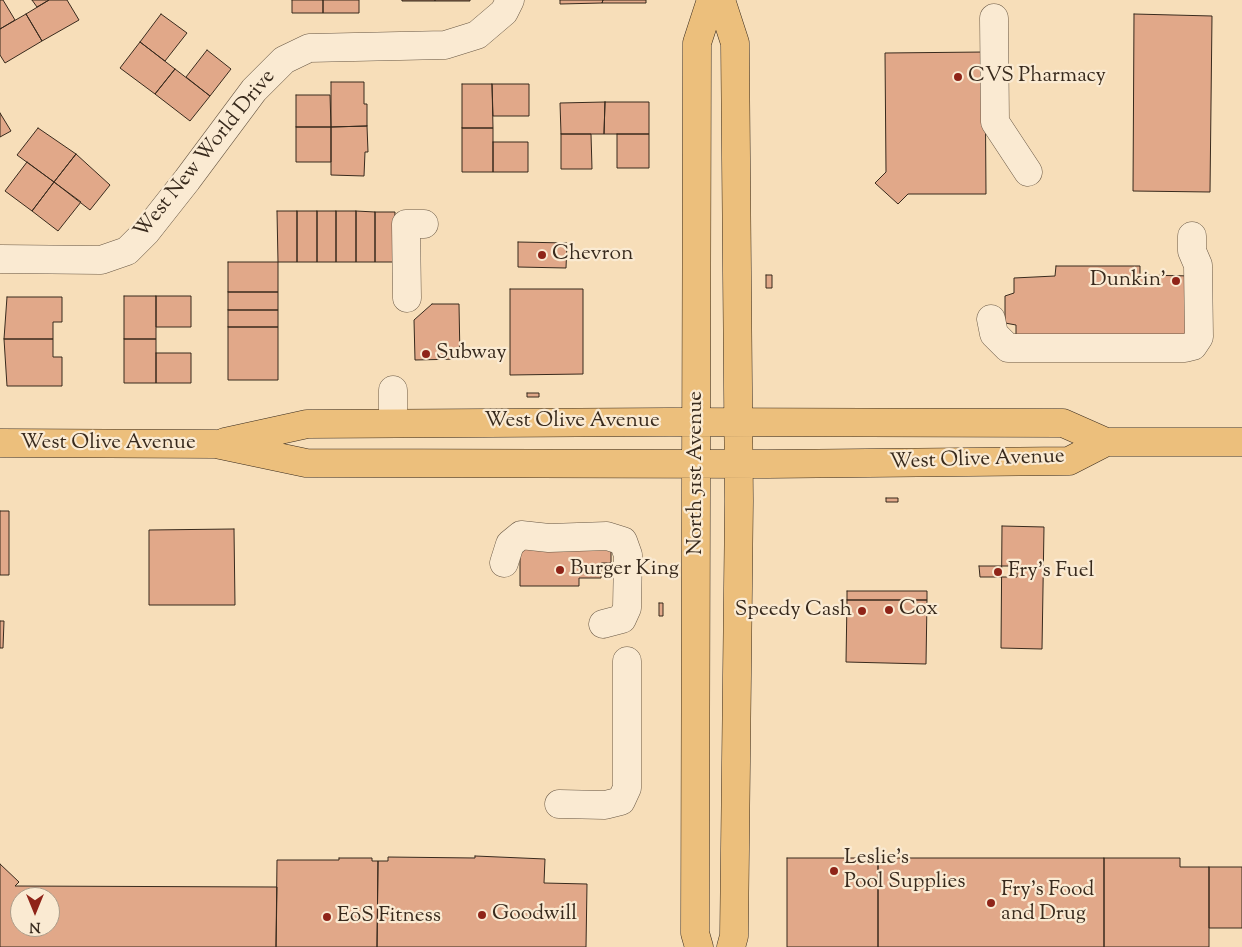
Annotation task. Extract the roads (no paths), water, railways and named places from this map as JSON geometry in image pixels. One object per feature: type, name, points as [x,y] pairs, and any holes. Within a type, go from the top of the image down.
[{"type":"main road","name":"North 51st Avenue","points":[[699,947],[695,933],[698,422],[697,43],[711,0]]},
{"type":"main road","name":"North 51st Avenue","points":[[720,0],[735,43],[739,464],[734,936],[731,947]]},
{"type":"main road","name":"West Olive Avenue","points":[[216,444],[307,424],[698,422],[1063,423],[1106,442],[1242,442]]},
{"type":"main road","name":"West Olive Avenue","points":[[0,443],[216,444],[306,463],[739,464],[1069,462],[1106,442]]},
{"type":"street","name":"West New World Drive","points":[[0,260],[101,260],[127,251],[146,232],[254,90],[284,60],[309,48],[446,46],[477,35],[502,10]]},
{"type":"street","points":[[994,18],[995,122],[1028,172]]},
{"type":"street","points":[[407,298],[406,224],[424,224]]},
{"type":"street","points":[[990,319],[994,334],[1008,348],[1185,348],[1193,346],[1199,337],[1198,265],[1192,251],[1192,236]]},
{"type":"street","points":[[392,423],[394,390]]},
{"type":"street","points":[[504,564],[510,544],[521,535],[549,538],[607,536],[623,541],[628,556],[627,608],[622,619],[603,624]]},
{"type":"street","points":[[559,804],[605,805],[621,801],[627,788],[627,661]]},
{"type":"place","name":"CVS Pharmacy","points":[[958,77]]},
{"type":"place","name":"Chevron","points":[[542,255]]},
{"type":"place","name":"Dunkin'","points":[[1176,281]]},
{"type":"place","name":"Subway","points":[[426,354]]},
{"type":"place","name":"Burger King","points":[[560,570]]},
{"type":"place","name":"Fry's Fuel","points":[[998,572]]},
{"type":"place","name":"Cox","points":[[889,610]]},
{"type":"place","name":"Speedy Cash","points":[[862,611]]},
{"type":"place","name":"Leslie's Pool Supplies","points":[[834,871]]},
{"type":"place","name":"Fry's Food and Drug","points":[[991,903]]},
{"type":"place","name":"Goodwill","points":[[482,915]]},
{"type":"place","name":"EōS Fitness","points":[[327,917]]}]
